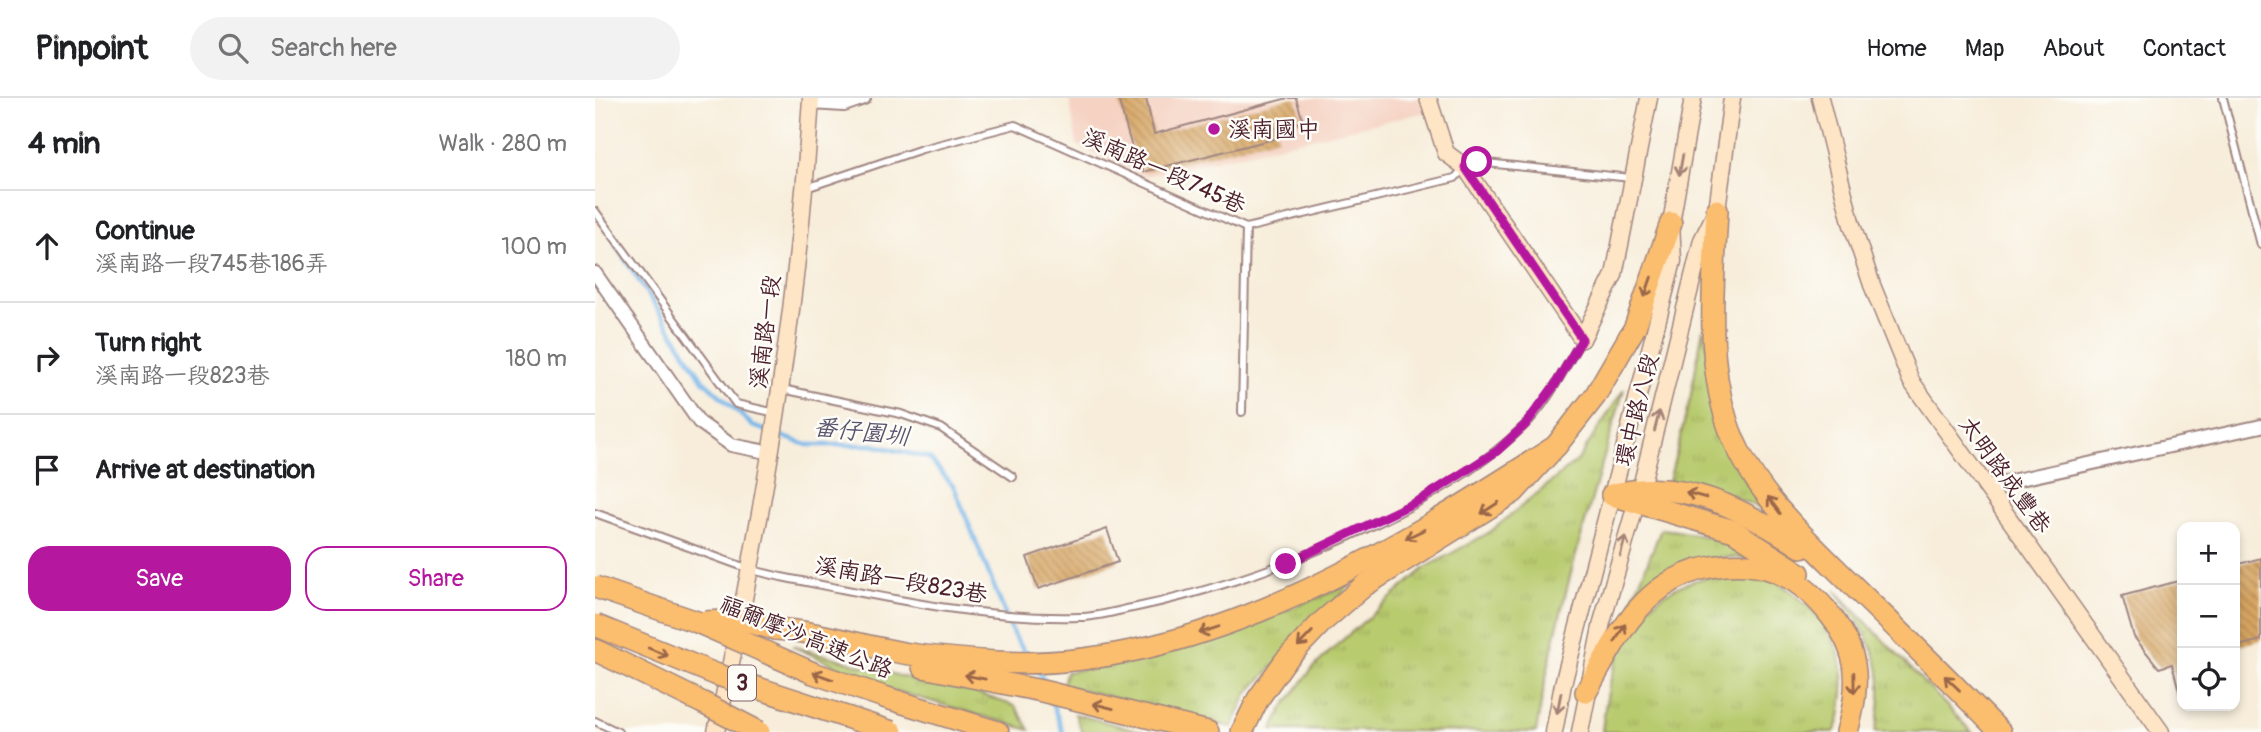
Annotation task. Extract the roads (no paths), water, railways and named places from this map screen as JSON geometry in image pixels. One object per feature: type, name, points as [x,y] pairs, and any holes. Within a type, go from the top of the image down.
[{"type":"highway","points":[[1717,210],[1711,315],[1713,356],[1727,421],[1737,449],[1783,517],[2000,732]]},
{"type":"highway","points":[[1242,732],[1258,699],[1285,661],[1322,622],[1365,585],[1514,492],[1556,446],[1595,396],[1635,327],[1671,223]]},
{"type":"highway","points":[[775,629],[815,632],[911,654],[1032,662],[1065,662],[1147,650],[1223,625],[1279,602],[1426,528],[1556,446]]},
{"type":"highway","points":[[1612,495],[1699,495],[1759,520],[1841,574]]},
{"type":"highway","points":[[1638,495],[1734,531],[1783,561],[1821,590],[1842,618],[1853,663],[1855,689],[1847,732]]},
{"type":"highway","points":[[1586,692],[1629,618],[1671,581],[1699,568],[1749,566],[1776,571],[1802,586],[1828,613],[1846,640]]},
{"type":"highway","name":"福爾摩沙高速公路","points":[[595,587],[698,622],[813,673],[999,732]]},
{"type":"highway","points":[[698,622],[740,620],[892,661],[1048,693],[1201,730]]},
{"type":"highway","name":"3","points":[[595,625],[715,674],[892,732]]},
{"type":"highway","points":[[595,650],[759,732]]},
{"type":"street","points":[[811,100],[843,104],[864,98]]},
{"type":"street","points":[[1428,98],[1446,153],[1465,167],[1582,339],[1614,275],[1649,98]]},
{"type":"street","name":"環中路八段","points":[[1554,732],[1563,684],[1673,261],[1671,223],[1693,98]]},
{"type":"street","name":"環中路八段","points":[[1580,732],[1586,692],[1702,240],[1717,210],[1732,98]]},
{"type":"street","name":"太明路成豐巷","points":[[1820,98],[1851,222],[1872,285],[1912,381],[2161,732]]},
{"type":"street","name":"溪南路一段","points":[[716,732],[752,570],[782,389],[806,188],[811,100]]},
{"type":"street","points":[[595,273],[699,422],[731,445],[772,449]]},
{"type":"street","points":[[1984,486],[2261,426]]},
{"type":"lane","points":[[2223,98],[2261,245]]},
{"type":"lane","name":"溪南路一段745巷","points":[[806,188],[922,149],[1015,125],[1246,228],[1455,178],[1465,167],[1477,162],[1635,179]]},
{"type":"lane","points":[[595,211],[736,404],[777,416]]},
{"type":"lane","points":[[1242,412],[1246,228]]},
{"type":"lane","name":"溪南路一段823巷","points":[[595,513],[752,570],[970,613],[1082,617],[1181,598],[1286,564],[1422,499],[1497,451],[1525,425],[1555,385],[1582,339]]},
{"type":"lane","points":[[782,389],[901,414],[941,428],[1013,477]]},
{"type":"lane","points":[[595,721],[618,732]]},
{"type":"waterway","name":"番仔園圳","points":[[616,245],[703,380],[753,426],[807,445],[873,445],[929,458],[954,487],[1014,636],[1028,656]]},
{"type":"waterway","name":"番仔園圳","points":[[1037,668],[1046,685]]},
{"type":"waterway","name":"番仔園圳","points":[[1051,700],[1063,732]]},
{"type":"place","name":"溪南國中","points":[[1214,129]]}]
